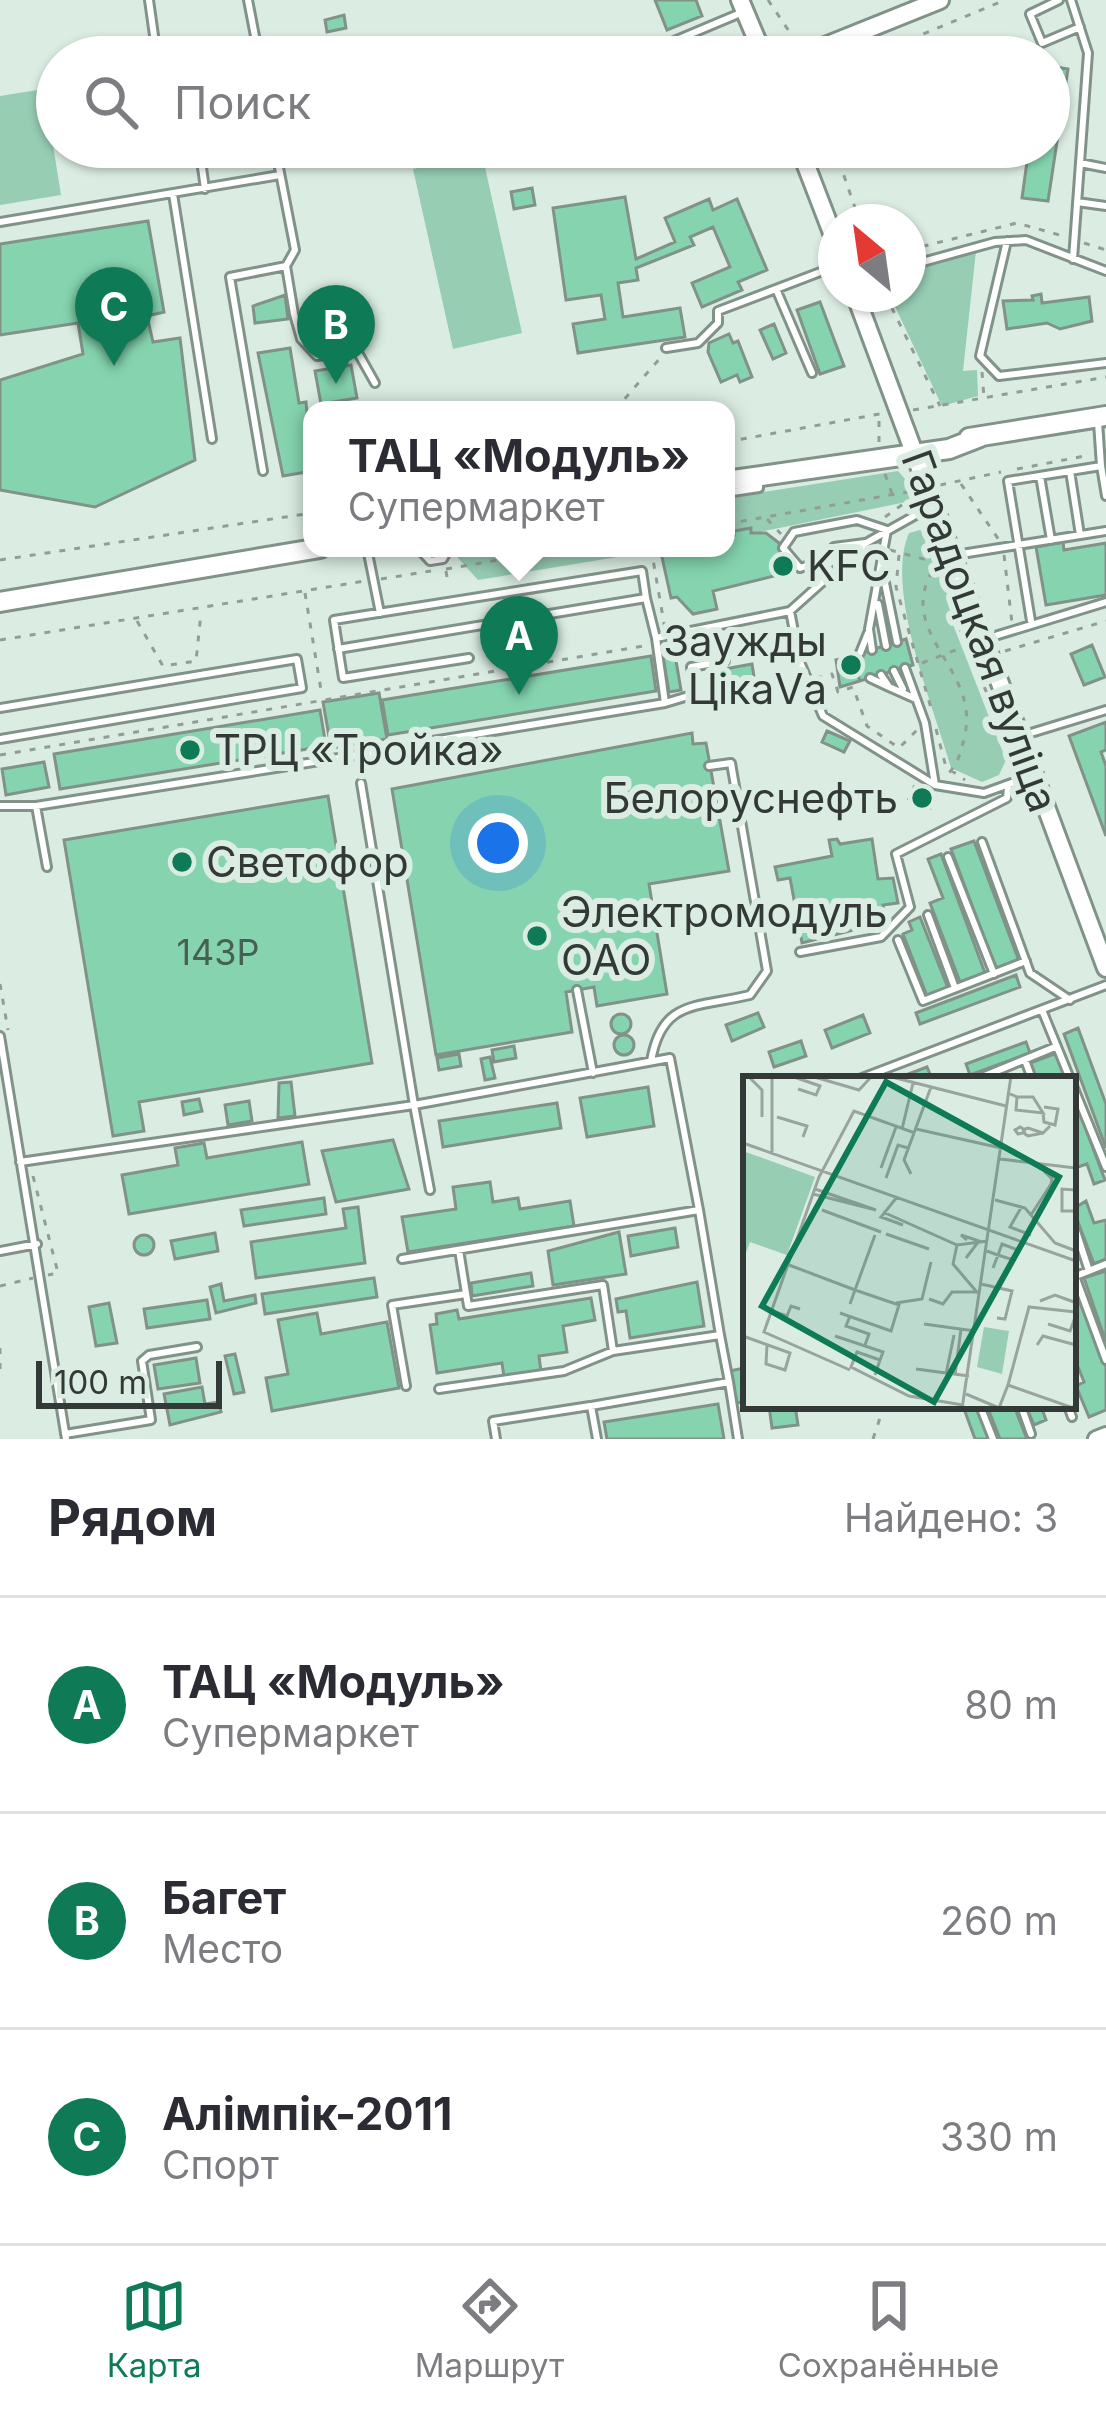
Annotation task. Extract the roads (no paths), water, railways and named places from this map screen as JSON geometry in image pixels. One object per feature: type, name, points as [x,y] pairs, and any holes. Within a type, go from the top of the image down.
[{"type":"main road","points":[[735,479],[1102,416]]},
{"type":"main road","points":[[0,602],[303,551]]},
{"type":"street","points":[[851,36],[940,0]]},
{"type":"street","points":[[743,6],[755,36]]},
{"type":"street","points":[[807,168],[821,204]]},
{"type":"street","name":"Гарадоцкая вуліца","points":[[862,312],[933,505],[945,560],[983,645],[1106,968]]},
{"type":"street","points":[[1096,1439],[1106,1435]]},
{"type":"lane","points":[[149,0],[154,36]]},
{"type":"lane","points":[[248,0],[255,36]]},
{"type":"lane","points":[[1039,36],[1030,14],[1059,0]]},
{"type":"lane","points":[[1071,0],[1088,53],[1073,259]]},
{"type":"lane","points":[[677,36],[743,6]]},
{"type":"lane","points":[[1059,36],[1080,27]]},
{"type":"lane","points":[[1080,163],[1106,169]]},
{"type":"lane","points":[[202,168],[205,189]]},
{"type":"lane","points":[[279,168],[295,250],[286,266],[301,338],[317,356],[357,351],[375,383]]},
{"type":"lane","points":[[0,221],[280,176]]},
{"type":"lane","points":[[173,194],[212,439]]},
{"type":"lane","points":[[1078,202],[1106,206]]},
{"type":"lane","points":[[1006,241],[980,356],[999,376],[1106,363]]},
{"type":"lane","points":[[926,261],[1006,241],[1026,241],[1106,271]]},
{"type":"lane","points":[[262,471],[230,277],[286,266]]},
{"type":"lane","points":[[666,348],[698,343],[718,322],[718,311],[818,273]]},
{"type":"lane","points":[[776,289],[812,373]]},
{"type":"lane","points":[[1102,416],[1106,496]]},
{"type":"lane","points":[[1031,621],[1007,481],[1101,466]]},
{"type":"lane","points":[[1070,471],[1081,535]]},
{"type":"lane","points":[[735,492],[759,488],[760,475]]},
{"type":"lane","points":[[1040,476],[1051,539]]},
{"type":"lane","points":[[657,641],[790,611],[866,543],[933,505]]},
{"type":"lane","points":[[866,543],[834,547],[822,561],[800,568],[789,561],[786,539],[794,532],[857,520],[887,530]]},
{"type":"lane","points":[[860,653],[877,600],[887,530]]},
{"type":"lane","points":[[945,560],[1106,531]]},
{"type":"lane","points":[[369,557],[380,613]]},
{"type":"lane","points":[[881,563],[897,642]]},
{"type":"lane","points":[[470,658],[343,678],[334,620],[642,571],[665,703]]},
{"type":"lane","points":[[338,649],[646,598]]},
{"type":"lane","points":[[877,600],[886,646]]},
{"type":"lane","points":[[983,645],[1031,621],[1106,602]]},
{"type":"lane","points":[[790,611],[807,681],[823,716],[935,785],[984,793],[1031,776]]},
{"type":"lane","points":[[869,629],[872,650]]},
{"type":"lane","points":[[0,708],[297,659],[302,688],[0,739]]},
{"type":"lane","points":[[414,744],[665,703],[695,694],[691,668],[725,661]]},
{"type":"lane","points":[[905,669],[925,723],[935,785]]},
{"type":"lane","points":[[894,671],[904,692]]},
{"type":"lane","points":[[881,675],[890,687]]},
{"type":"lane","points":[[870,679],[917,700]]},
{"type":"lane","points":[[1018,737],[1106,710]]},
{"type":"lane","points":[[0,806],[36,806],[383,752]]},
{"type":"lane","points":[[651,1061],[657,1029],[673,1013],[750,995],[767,970],[731,763],[710,766]]},
{"type":"lane","points":[[361,783],[430,1190]]},
{"type":"lane","points":[[800,952],[881,937],[910,907],[896,854],[988,812],[1006,798],[1009,786]]},
{"type":"lane","points":[[36,806],[47,867]]},
{"type":"lane","points":[[982,842],[1030,973],[1070,1000]]},
{"type":"lane","points":[[948,857],[994,974]]},
{"type":"lane","points":[[928,915],[955,988]]},
{"type":"lane","points":[[898,940],[923,1001],[1026,961]]},
{"type":"lane","points":[[867,1076],[1106,985]]},
{"type":"lane","points":[[577,990],[593,1073]]},
{"type":"lane","points":[[1042,1010],[1055,1047],[1063,1051],[1072,1076]]},
{"type":"lane","points":[[0,1036],[65,1437],[151,1420],[142,1361],[149,1354],[197,1347]]},
{"type":"lane","points":[[985,1076],[1055,1047]]},
{"type":"lane","points":[[20,1162],[414,1105],[670,1058],[738,1439]]},
{"type":"lane","points":[[1025,1060],[1031,1076]]},
{"type":"lane","points":[[1076,1086],[1106,1167]]},
{"type":"lane","points":[[402,1259],[699,1210]]},
{"type":"lane","points":[[1076,1231],[1089,1271]]},
{"type":"lane","points":[[0,1251],[37,1244]]},
{"type":"lane","points":[[459,1250],[468,1306],[603,1285],[613,1351]]},
{"type":"lane","points":[[1076,1275],[1106,1264]]},
{"type":"lane","points":[[1076,1281],[1106,1360]]},
{"type":"lane","points":[[406,1386],[392,1305],[466,1294]]},
{"type":"lane","points":[[439,1389],[564,1371],[613,1351],[720,1335]]},
{"type":"lane","points":[[496,1439],[494,1421],[729,1382]]},
{"type":"lane","points":[[591,1406],[597,1439]]},
{"type":"lane","points":[[981,1409],[992,1439]]},
{"type":"lane","points":[[1022,1409],[1031,1434]]},
{"type":"lane","points":[[1069,1409],[1072,1417]]},
{"type":"place","name":"Алімпік-2011","points":[[114,366]]},
{"type":"place","name":"Багет","points":[[336,384]]},
{"type":"place","name":"KFC","points":[[783,566]]},
{"type":"place","name":"Заужды ЦікаVа","points":[[851,665]]},
{"type":"place","name":"ТАЦ «Модуль»","points":[[519,695]]},
{"type":"place","name":"ТРЦ «Тройка»","points":[[190,750]]},
{"type":"place","name":"Белоруснефть","points":[[922,798]]},
{"type":"place","name":"Светофор","points":[[182,862]]},
{"type":"place","name":"Электромодуль ОАО","points":[[537,936]]}]
